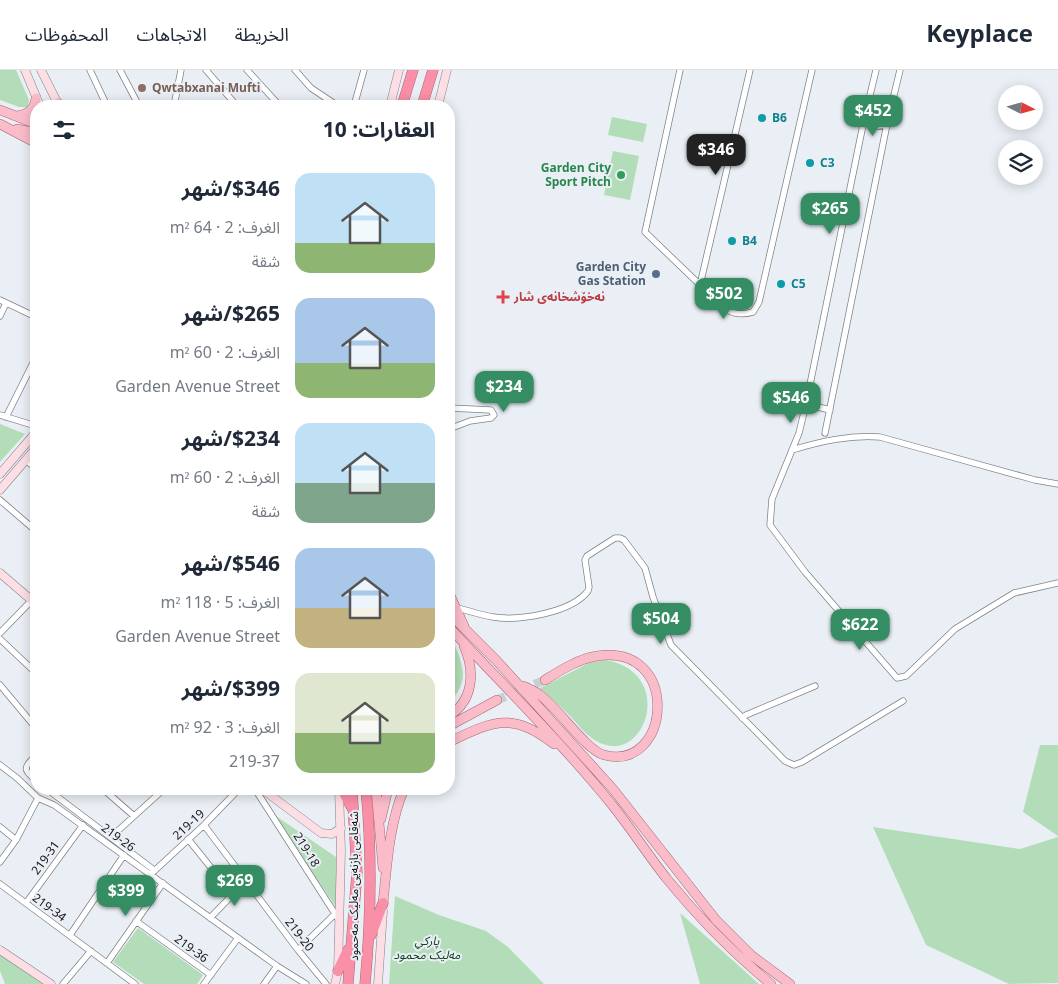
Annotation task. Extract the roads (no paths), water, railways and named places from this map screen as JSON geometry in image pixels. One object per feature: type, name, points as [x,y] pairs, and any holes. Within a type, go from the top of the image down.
[{"type":"highway","points":[[404,100],[413,70]]},
{"type":"highway","points":[[424,100],[433,70]]},
{"type":"highway","points":[[430,100],[433,70]]},
{"type":"highway","points":[[344,795],[354,812]]},
{"type":"highway","name":"شەقامی بازنەیی مەلیک مەحمود","points":[[348,984],[357,873],[353,795]]},
{"type":"highway","name":"شەقامی بازنەیی مەلیک مەحمود","points":[[365,984],[369,944],[369,854],[366,795]]},
{"type":"highway","points":[[369,944],[383,903]]},
{"type":"highway","points":[[338,971],[351,944]]},
{"type":"main road","points":[[25,70],[37,100]]},
{"type":"main road","points":[[41,70],[56,100]]},
{"type":"main road","points":[[392,100],[399,70]]},
{"type":"main road","points":[[440,100],[447,70]]},
{"type":"main road","points":[[0,110],[30,122]]},
{"type":"main road","points":[[15,116],[24,115],[30,111]]},
{"type":"main road","points":[[1,124],[30,131]]},
{"type":"main road","points":[[1,124],[30,140]]},
{"type":"main road","points":[[0,474],[30,439]]},
{"type":"main road","points":[[0,490],[30,455]]},
{"type":"main road","points":[[0,573],[30,599]]},
{"type":"main road","points":[[455,614],[466,631],[613,789],[716,920],[751,955],[790,984]]},
{"type":"main road","points":[[455,634],[527,709],[605,797],[667,878],[707,925],[741,960],[772,984]]},
{"type":"main road","points":[[455,712],[465,700],[471,685],[470,664],[460,639]]},
{"type":"main road","points":[[515,682],[540,695],[570,724],[591,748],[604,755],[620,756],[635,751],[652,733],[656,723],[658,702],[654,682],[632,661],[607,655],[595,656],[564,669],[545,680]]},
{"type":"main road","points":[[455,723],[497,700]]},
{"type":"main road","points":[[455,739],[496,722],[515,723],[527,726],[572,759]]},
{"type":"main road","points":[[605,797],[613,789]]},
{"type":"main road","points":[[270,795],[321,833],[332,834],[341,828]]},
{"type":"main road","points":[[336,984],[338,971],[340,795]]},
{"type":"main road","points":[[376,795],[383,877],[383,903]]},
{"type":"main road","points":[[379,826],[387,795]]},
{"type":"main road","points":[[378,984],[383,903],[393,822],[401,795]]},
{"type":"main road","points":[[0,950],[50,984]]},
{"type":"street","points":[[90,70],[104,100]]},
{"type":"street","points":[[120,70],[136,100]]},
{"type":"street","points":[[175,100],[181,70]]},
{"type":"street","points":[[206,70],[232,100]]},
{"type":"street","points":[[247,70],[274,100]]},
{"type":"street","points":[[295,70],[312,88],[329,100]]},
{"type":"street","points":[[356,100],[364,70]]},
{"type":"street","points":[[680,70],[645,232],[723,307],[732,313],[753,312],[758,306],[812,70]]},
{"type":"street","points":[[700,285],[750,70]]},
{"type":"street","points":[[876,70],[806,404],[799,433],[772,499],[770,525],[805,572],[897,678],[906,676],[954,629],[1014,593],[1058,583]]},
{"type":"street","points":[[825,433],[887,124],[900,70]]},
{"type":"street","points":[[864,120],[874,126],[881,127],[887,124]]},
{"type":"street","points":[[0,300],[30,314]]},
{"type":"street","points":[[0,316],[6,303]]},
{"type":"street","points":[[30,368],[3,416],[30,424]]},
{"type":"street","points":[[806,404],[830,410]]},
{"type":"street","points":[[455,408],[491,410],[494,414],[491,418],[470,421],[455,427]]},
{"type":"street","points":[[792,450],[827,440],[858,436],[880,437],[1035,480],[1058,484]]},
{"type":"street","points":[[26,460],[30,464]]},
{"type":"street","points":[[0,500],[30,526]]},
{"type":"street","points":[[455,610],[494,617],[526,618],[569,606],[588,591],[585,560],[587,556],[615,538],[620,538],[624,540],[645,568],[653,597],[672,645],[785,761],[794,764],[802,762],[903,700]]},
{"type":"street","points":[[0,633],[30,606]]},
{"type":"street","points":[[0,638],[30,667]]},
{"type":"street","points":[[0,685],[30,721]]},
{"type":"street","points":[[742,718],[746,714],[815,686]]},
{"type":"street","points":[[30,761],[26,767],[30,775]]},
{"type":"street","name":"219-26","points":[[0,765],[30,790]]},
{"type":"street","name":"219-26","points":[[35,795],[54,805],[124,855],[152,872],[163,883],[210,918],[277,966],[306,984]]},
{"type":"street","points":[[55,795],[111,837],[152,872]]},
{"type":"street","points":[[110,795],[134,816]]},
{"type":"street","points":[[111,837],[157,795]]},
{"type":"street","name":"219-19","points":[[152,872],[234,795]]},
{"type":"street","name":"219-18","points":[[259,795],[338,918]]},
{"type":"street","points":[[0,862],[16,840],[38,798]]},
{"type":"street","name":"219-31","points":[[26,903],[82,825]]},
{"type":"street","name":"219-20","points":[[204,825],[298,950],[326,984]]},
{"type":"street","points":[[0,828],[16,840]]},
{"type":"street","points":[[188,839],[233,895]]},
{"type":"street","points":[[70,935],[124,855]]},
{"type":"street","points":[[210,918],[246,881]]},
{"type":"street","points":[[106,963],[163,883]]},
{"type":"street","name":"219-34","points":[[0,884],[135,984]]},
{"type":"street","points":[[298,950],[338,918]]},
{"type":"street","name":"219-36","points":[[136,921],[211,975]]},
{"type":"street","points":[[204,984],[238,938]]},
{"type":"street","points":[[63,984],[91,951]]},
{"type":"street","points":[[264,984],[277,966]]},
{"type":"tunnel","points":[[497,700],[545,680]]},
{"type":"place","name":"Qwtabxanai Mufti","points":[[142,88]]},
{"type":"place","name":"B6","points":[[762,118]]},
{"type":"place","name":"C3","points":[[810,163]]},
{"type":"place","name":"Garden City Sport Pitch","points":[[621,175]]},
{"type":"place","name":"B4","points":[[732,241]]},
{"type":"place","name":"Garden City Gas Station","points":[[656,274]]},
{"type":"place","name":"C5","points":[[781,284]]},
{"type":"place","name":"نەخۆشخانەی شار","points":[[503,297]]},
{"type":"park label","name":"پارکي مەليک محمود","points":[[427,948]]}]
